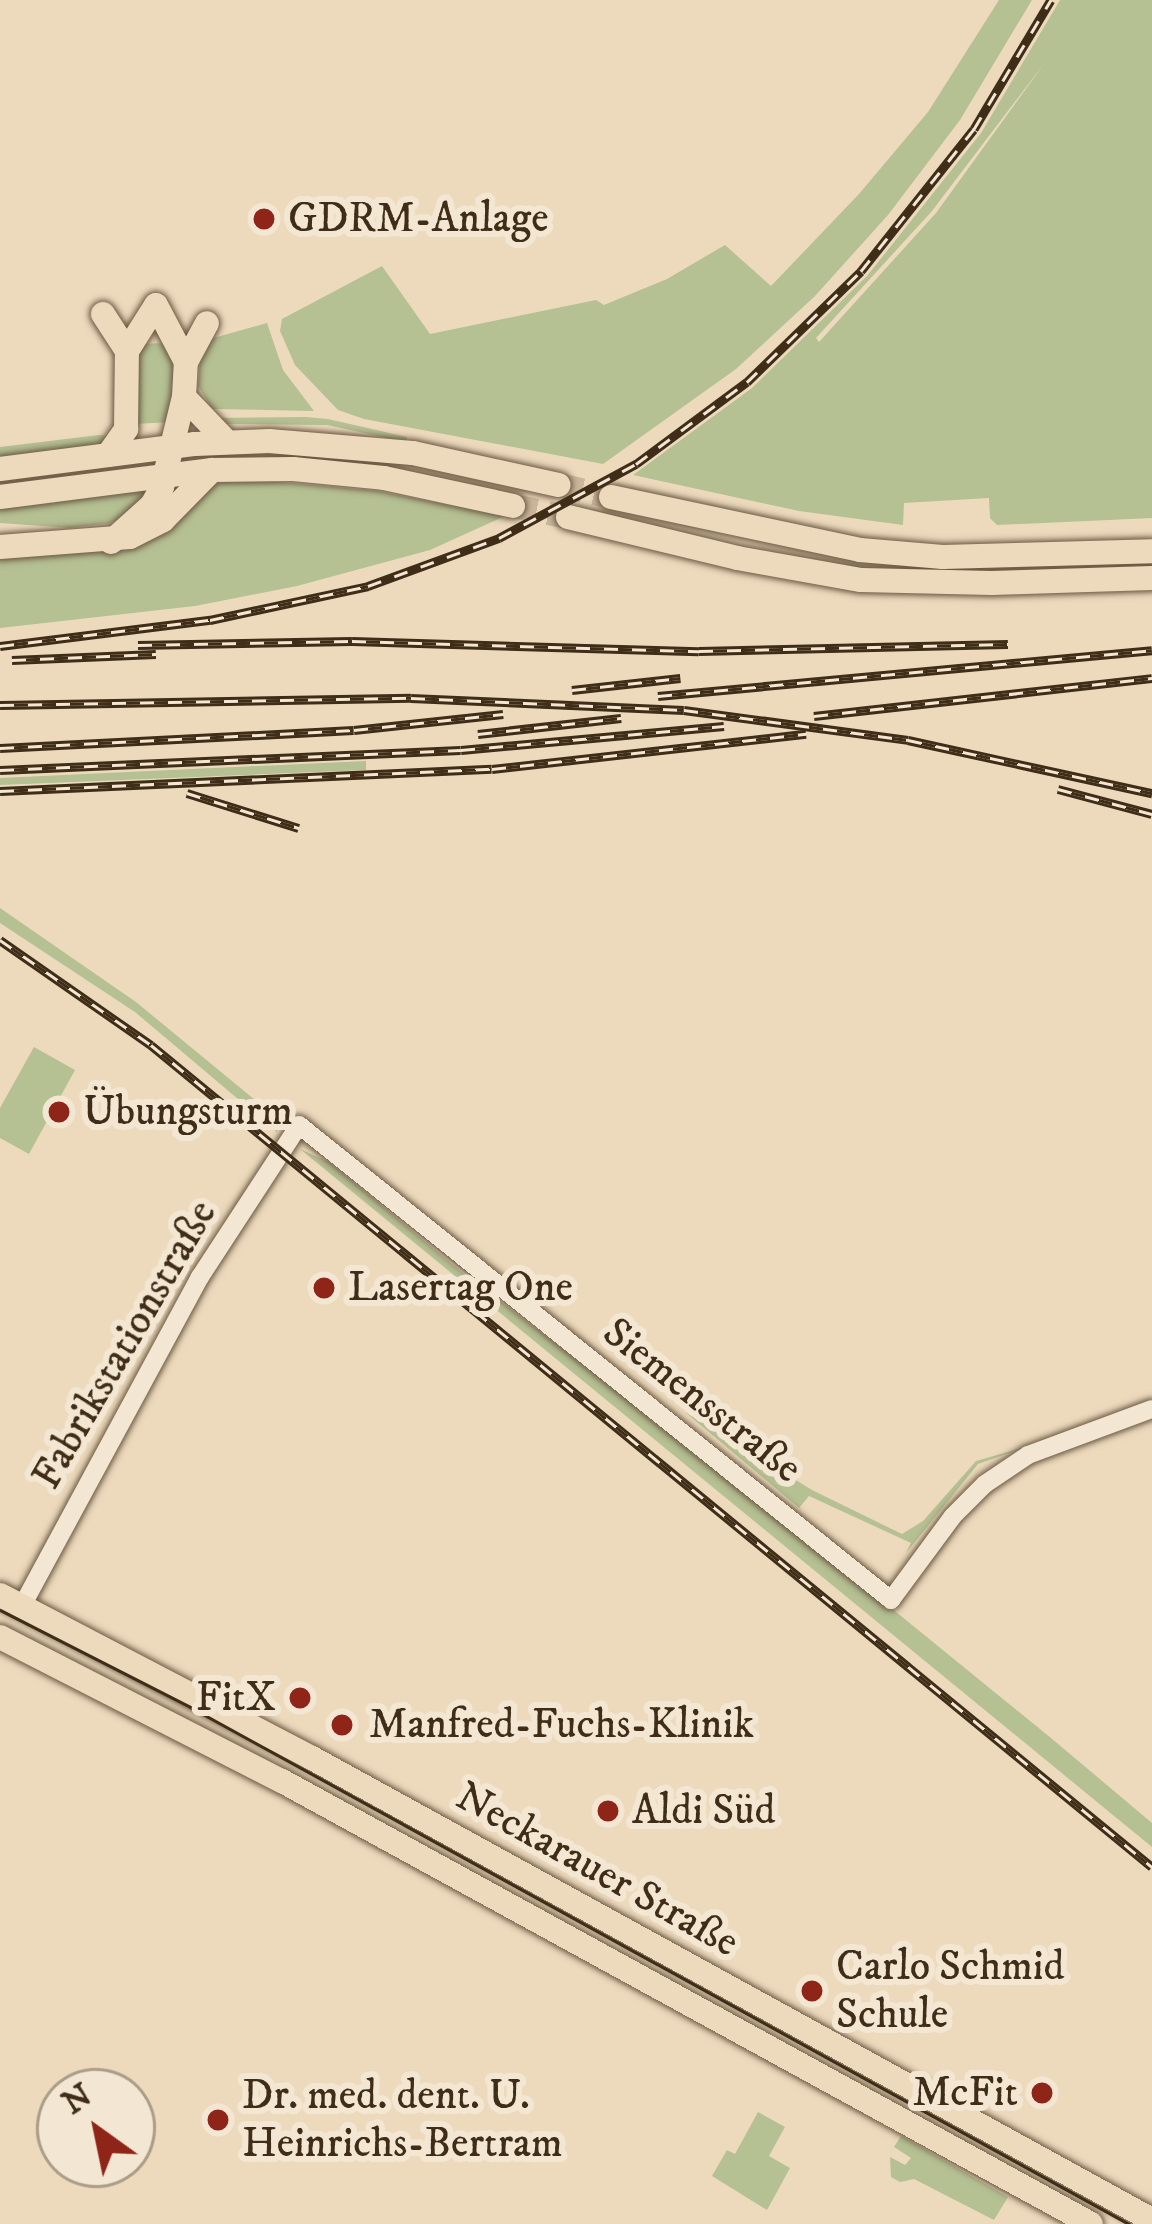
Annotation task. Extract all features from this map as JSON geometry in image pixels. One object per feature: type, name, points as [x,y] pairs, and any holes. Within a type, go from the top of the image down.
[{"type":"main road","points":[[108,454],[126,429],[127,352],[156,305],[186,362]]},
{"type":"main road","points":[[103,314],[127,352]]},
{"type":"main road","points":[[0,530],[120,533],[152,506],[174,446],[186,362],[207,323]]},
{"type":"main road","points":[[184,397],[227,442]]},
{"type":"main road","points":[[126,429],[166,475]]},
{"type":"main road","points":[[0,470],[174,446],[310,442],[413,453],[559,485]]},
{"type":"main road","points":[[0,547],[120,533],[163,520],[212,470]]},
{"type":"main road","points":[[0,497],[212,470],[355,474],[514,506]]},
{"type":"main road","points":[[610,497],[860,550],[943,556],[1152,550]]},
{"type":"main road","points":[[568,517],[737,558],[861,580],[992,583],[1152,578]]},
{"type":"main road","points":[[3,1639],[11,1600]]},
{"type":"main road","name":"Neckarauer Straße","points":[[11,1600],[312,1758],[1152,2221]]},
{"type":"main road","name":"Neckarauer Straße","points":[[3,1639],[282,1780],[1091,2224]]},
{"type":"street","name":"Siemensstraße","points":[[299,1125],[891,1600],[953,1516],[985,1484],[1028,1455],[1152,1409]]},
{"type":"street","name":"Fabrikstationstraße","points":[[11,1600],[200,1277],[299,1125]]},
{"type":"green space","points":[[999,0],[1032,0],[960,120],[888,215],[815,296],[736,369],[603,464],[364,419],[338,410],[295,365],[280,331],[282,319],[382,266],[430,334],[596,300],[604,305],[667,279],[725,245],[771,286],[859,194],[928,112]]},
{"type":"green space","points":[[1060,0],[1152,0],[1152,518],[997,525],[990,518],[989,498],[904,503],[903,525],[799,511],[633,475],[752,388],[867,276],[981,133]],"holes":[[[1046,61],[936,213],[819,342],[816,338],[932,211]]]},
{"type":"green space","points":[[267,323],[283,370],[314,411],[212,409],[198,386],[201,353],[210,339]]},
{"type":"green space","points":[[170,343],[177,382],[172,422],[135,424],[136,344]]},
{"type":"green space","points":[[306,417],[407,437],[406,442],[327,425],[228,424],[217,418]]},
{"type":"green space","points":[[110,436],[100,446],[0,458],[0,447]]},
{"type":"green space","points":[[236,478],[377,491],[505,516],[430,550],[297,586],[195,606],[0,628],[0,553],[86,552],[213,485]]},
{"type":"green space","points":[[152,485],[127,515],[110,523],[70,528],[0,523],[0,505]]},
{"type":"green space","points":[[366,761],[366,770],[0,785],[0,778]]},
{"type":"green space","points":[[0,908],[136,1002],[278,1119],[277,1132],[135,1012],[0,923]]},
{"type":"green space","points":[[34,1047],[75,1070],[29,1154],[0,1138],[0,1108]]},
{"type":"green space","points":[[300,1149],[329,1162],[464,1274],[723,1471],[1051,1738],[1152,1823],[1152,1847]]},
{"type":"green space","points":[[685,1412],[812,1490],[902,1534],[923,1521],[976,1461],[1035,1444],[978,1464],[906,1553],[911,1543],[809,1496],[799,1508]]},
{"type":"green space","points":[[758,2112],[785,2127],[769,2156],[790,2168],[767,2210],[712,2176],[727,2150],[735,2154]]},
{"type":"green space","points":[[901,2136],[1008,2197],[994,2220],[914,2179],[900,2182],[891,2177],[890,2157],[905,2165],[911,2158],[894,2147]]},
{"type":"tunnel","points":[[559,485],[611,497]]},
{"type":"tunnel","points":[[513,506],[568,517]]},
{"type":"tram line","points":[[0,1610],[190,1707],[1129,2224]]},
{"type":"railway","points":[[0,646],[210,620],[368,586],[499,538],[636,464],[747,382],[861,271],[974,129],[1051,0]]},
{"type":"railway","points":[[138,645],[352,641],[699,651],[1008,644]]},
{"type":"railway","points":[[658,696],[1152,650]]},
{"type":"railway","points":[[12,660],[156,654]]},
{"type":"railway","points":[[572,690],[680,678]]},
{"type":"railway","points":[[814,716],[1152,678]]},
{"type":"railway","points":[[0,705],[411,698],[684,710],[908,740],[1152,793]]},
{"type":"railway","points":[[0,748],[354,730],[503,714]]},
{"type":"railway","points":[[478,734],[621,718]]},
{"type":"railway","points":[[0,770],[461,750],[724,726]]},
{"type":"railway","points":[[0,791],[492,769],[806,734]]},
{"type":"railway","points":[[1058,789],[1152,814]]},
{"type":"railway","points":[[187,793],[299,828]]},
{"type":"railway","points":[[0,940],[151,1045],[1152,1867]]},
{"type":"place","name":"GDRM-Anlage","points":[[264,219]]},
{"type":"place","name":"Übungsturm","points":[[59,1112]]},
{"type":"place","name":"Lasertag One","points":[[324,1288]]},
{"type":"place","name":"FitX","points":[[300,1698]]},
{"type":"place","name":"Manfred-Fuchs-Klinik","points":[[342,1725]]},
{"type":"place","name":"Aldi Süd","points":[[608,1811]]},
{"type":"place","name":"Carlo Schmid Schule","points":[[812,1991]]},
{"type":"place","name":"McFit","points":[[1042,2093]]},
{"type":"place","name":"Dr. med. dent. U. Heinrichs-Bertram","points":[[218,2120]]}]
